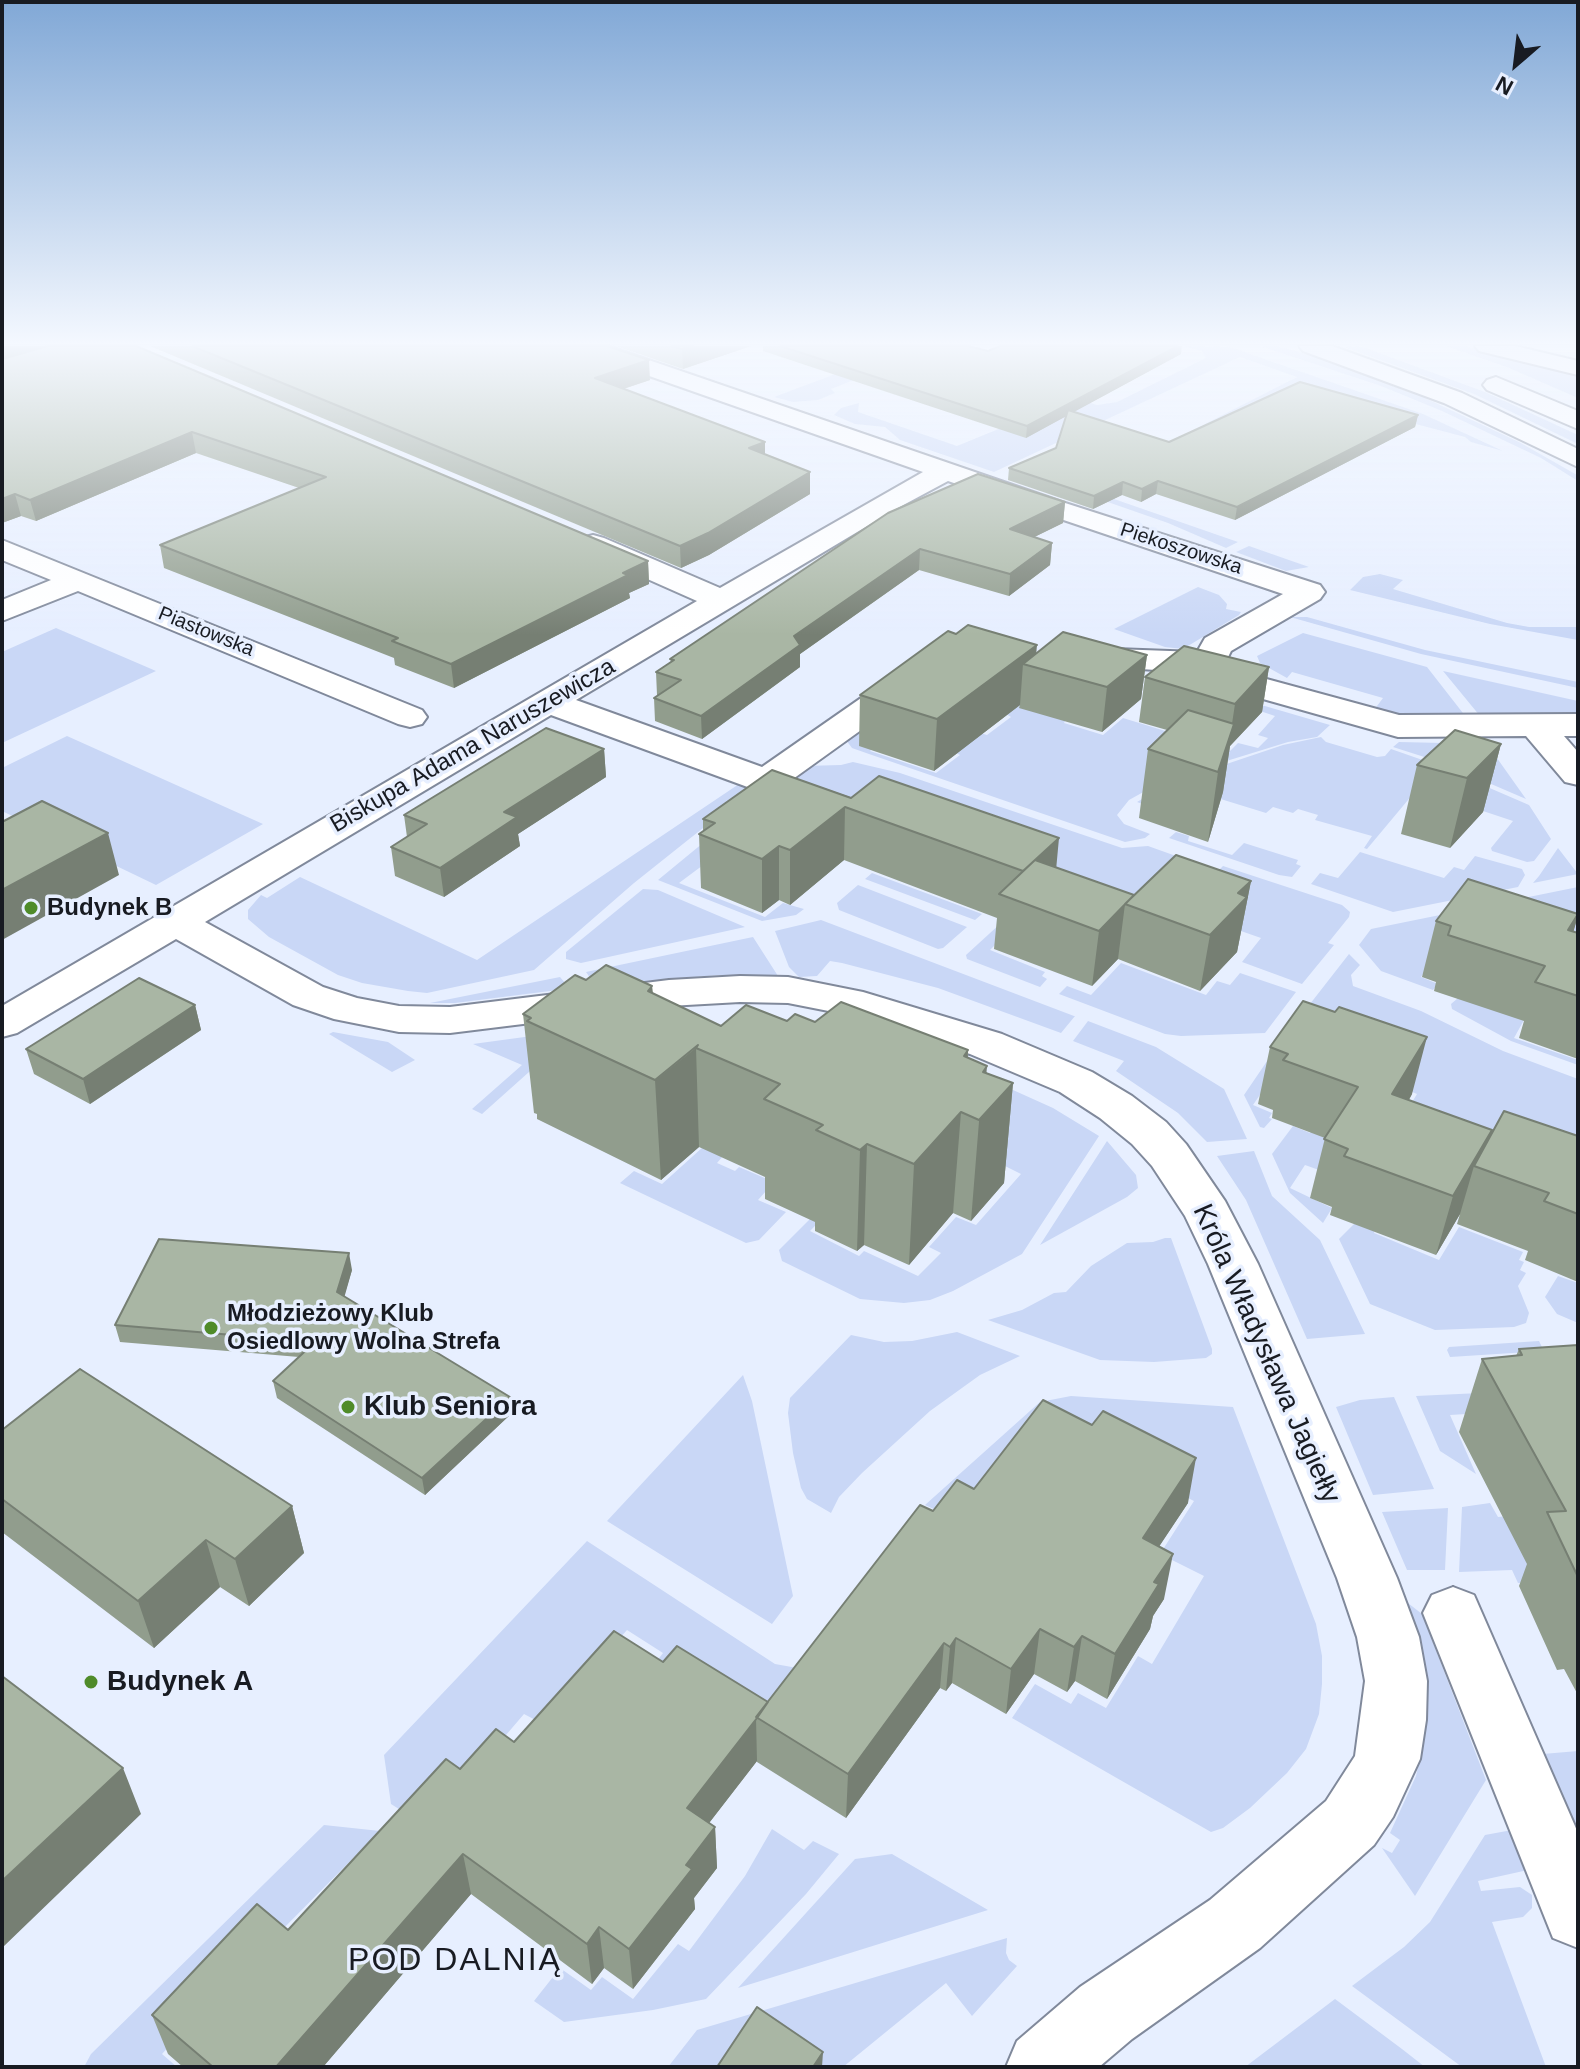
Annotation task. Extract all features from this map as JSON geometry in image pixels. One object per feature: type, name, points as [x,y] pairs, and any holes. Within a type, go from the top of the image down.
[{"type":"street","name":"Piekoszowska","points":[[865,443],[1052,508],[1214,578],[1298,597],[1217,645],[1212,652],[1214,663]]},
{"type":"street","points":[[1545,443],[1578,459]]},
{"type":"street","name":"Biskupa Adama Naruszewicza","points":[[2,1024],[884,504],[947,471]]},
{"type":"street","points":[[567,533],[722,600]]},
{"type":"street","name":"Piastowska","points":[[2,549],[410,717]]},
{"type":"street","points":[[2,611],[78,580]]},
{"type":"street","points":[[1065,657],[1214,663],[1236,681],[1380,723],[1416,727],[1578,725]]},
{"type":"street","points":[[548,702],[766,781],[933,664]]},
{"type":"street","points":[[1536,726],[1578,774]]},
{"type":"street","name":"Króla Władysława Jagiełły","points":[[174,921],[308,996],[349,1010],[419,1021],[481,1017],[669,993],[740,989],[788,990],[863,1005],[986,1044],[1076,1082],[1116,1107],[1149,1133],[1169,1155],[1208,1213],[1367,1578],[1388,1637],[1396,1681],[1389,1746],[1370,1795],[1350,1823],[1235,1924],[1106,2013],[1043,2067]]},
{"type":"street","points":[[1453,1613],[1578,1914]]},
{"type":"shaded area","points":[[908,443],[947,443],[957,446],[965,443],[1057,443],[994,472]]},
{"type":"shaded area","points":[[1169,443],[1193,443],[1091,491],[1238,542],[1226,548],[1102,500],[1063,492]]},
{"type":"shaded area","points":[[1473,443],[1485,443],[1503,451]]},
{"type":"shaded area","points":[[1508,443],[1520,443],[1577,475],[1578,481]]},
{"type":"shaded area","points":[[1249,546],[1309,567],[1286,571],[1236,552]]},
{"type":"shaded area","points":[[1380,574],[1403,580],[1393,589],[1507,623],[1529,627],[1578,627],[1578,640],[1490,624],[1350,590],[1363,577]]},
{"type":"shaded area","points":[[1198,587],[1219,595],[1227,604],[1226,609],[1241,612],[1183,649],[1165,647],[1114,629]]},
{"type":"shaded area","points":[[1290,617],[1307,617],[1425,650],[1578,682],[1578,688],[1421,654]]},
{"type":"shaded area","points":[[56,628],[156,671],[2,743],[2,652]]},
{"type":"shaded area","points":[[1303,633],[1427,667],[1466,717],[1408,717],[1374,710],[1383,698],[1292,672],[1287,678],[1260,663],[1257,656]]},
{"type":"shaded area","points":[[1443,671],[1578,701],[1578,714],[1480,716]]},
{"type":"shaded area","points":[[1234,697],[1330,725],[1317,737],[1288,742],[1165,780],[1129,800],[1117,815],[1124,824],[1150,834],[1125,842],[852,748],[846,740],[862,723],[882,740],[870,751],[936,773],[960,755],[954,752],[977,732],[987,735],[1011,717],[1006,714],[1019,704],[1103,735],[1123,718],[1230,751],[1238,743],[1258,748],[1268,738],[1258,735],[1275,716],[1224,699]]},
{"type":"shaded area","points":[[67,736],[263,824],[156,885],[2,811],[2,768]]},
{"type":"shaded area","points":[[1321,737],[1326,742],[1377,757],[1385,756],[1391,749],[1529,805],[1551,839],[1534,861],[1527,862],[1492,851],[1491,848],[1513,821],[1468,806],[1413,794],[1367,849],[1364,848],[1372,836],[1315,820],[1318,815],[1298,809],[1293,813],[1273,807],[1266,813],[1172,784],[1148,806],[1137,802],[1168,784],[1283,745]]},
{"type":"shaded area","points":[[1399,742],[1487,744],[1526,799],[1440,762],[1393,747]]},
{"type":"shaded area","points":[[853,762],[900,773],[1122,848],[1148,846],[1218,871],[1223,866],[1342,905],[1350,912],[1349,917],[1328,943],[1334,945],[1302,984],[1242,962],[1261,938],[1169,906],[1041,878],[726,848],[679,883],[765,917],[783,903],[804,909],[796,915],[762,921],[658,880],[765,792],[805,766]]},
{"type":"shaded area","points":[[739,784],[752,789],[634,883],[534,970],[427,993],[362,983],[338,975],[269,937],[248,919],[248,910],[261,895],[267,898],[300,877],[477,960]]},
{"type":"shaded area","points":[[1176,832],[1189,836],[1188,841],[1232,855],[1244,843],[1298,860],[1296,864],[1301,866],[1292,877],[1279,875],[1169,838]]},
{"type":"shaded area","points":[[1558,848],[1578,874],[1533,883],[1539,876]]},
{"type":"shaded area","points":[[1360,852],[1444,878],[1454,867],[1464,870],[1475,856],[1522,869],[1525,875],[1518,887],[1393,912],[1311,884],[1320,873],[1338,878]]},
{"type":"shaded area","points":[[872,873],[982,914],[975,920],[865,879]]},
{"type":"shaded area","points":[[858,885],[967,927],[938,949],[839,910],[837,903]]},
{"type":"shaded area","points":[[1578,887],[1578,993],[1440,950],[1421,977],[1438,984],[1433,990],[1381,971],[1359,945],[1371,929]]},
{"type":"shaded area","points":[[643,889],[658,890],[745,927],[581,963],[566,959],[566,952]]},
{"type":"shaded area","points":[[821,920],[1075,1016],[1061,1033],[938,988],[830,961],[817,976],[799,977],[789,967],[775,931]]},
{"type":"shaded area","points":[[1001,923],[1012,928],[990,950],[1045,972],[1042,976],[1047,979],[1040,987],[967,959],[966,955]]},
{"type":"shaded area","points":[[753,937],[778,976],[721,975],[595,985],[586,972]]},
{"type":"shaded area","points":[[1349,954],[1360,965],[1351,975],[1353,986],[1421,1011],[1503,1051],[1578,1079],[1578,1199],[1383,1150],[1417,1094],[1391,1083],[1276,1071],[1253,1105],[1272,1113],[1269,1118],[1272,1119],[1264,1128],[1260,1127],[1244,1095],[1278,1045]]},
{"type":"shaded area","points":[[1121,963],[1206,995],[1217,981],[1230,985],[1240,973],[1296,992],[1265,1033],[1181,1036],[1165,1034],[1059,994],[1067,986],[1091,995]]},
{"type":"shaded area","points":[[560,977],[566,984],[558,990],[455,1003],[430,1003]]},
{"type":"shaded area","points":[[1464,993],[1529,1011],[1514,1038],[1578,1060],[1578,1065],[1511,1041],[1452,1009],[1451,1004]]},
{"type":"shaded area","points":[[1088,1021],[1156,1047],[1224,1089],[1247,1139],[1207,1142],[1178,1113],[1116,1071],[1124,1061],[1073,1041]]},
{"type":"shaded area","points":[[576,1030],[482,1114],[472,1109],[522,1065],[473,1044]]},
{"type":"shaded area","points":[[333,1032],[388,1042],[415,1060],[392,1072],[329,1034]]},
{"type":"shaded area","points":[[993,1081],[1053,1108],[1099,1136],[1022,1254],[953,1291],[930,1300],[904,1303],[860,1299],[782,1261],[779,1250],[835,1194],[842,1198],[810,1231],[859,1256],[864,1251],[918,1276],[941,1253],[929,1247],[956,1217],[976,1225],[1021,1174],[991,1159]]},
{"type":"shaded area","points":[[1293,1126],[1310,1133],[1315,1126],[1342,1137],[1319,1170],[1305,1165],[1290,1188],[1332,1208],[1323,1223],[1290,1193],[1272,1154]]},
{"type":"shaded area","points":[[1107,1141],[1136,1175],[1138,1188],[1040,1245]]},
{"type":"shaded area","points":[[703,1147],[723,1156],[717,1163],[735,1171],[739,1167],[774,1182],[758,1200],[786,1212],[759,1240],[746,1243],[620,1183],[634,1171],[662,1184]]},
{"type":"shaded area","points":[[1254,1151],[1272,1196],[1320,1240],[1365,1334],[1307,1339],[1246,1200],[1217,1156]]},
{"type":"shaded area","points":[[1359,1219],[1376,1226],[1374,1233],[1439,1260],[1459,1227],[1523,1252],[1519,1260],[1524,1262],[1520,1270],[1526,1273],[1518,1286],[1529,1313],[1526,1323],[1514,1327],[1435,1330],[1370,1304],[1339,1239]]},
{"type":"shaded area","points":[[1171,1238],[1212,1349],[1212,1354],[1206,1358],[1154,1362],[1100,1360],[988,1320],[1022,1310],[1054,1293],[1066,1292],[1091,1266],[1127,1243],[1153,1242]]},
{"type":"shaded area","points":[[1558,1276],[1578,1283],[1578,1323],[1557,1314],[1545,1297]]},
{"type":"shaded area","points":[[957,1332],[1020,1356],[980,1375],[930,1411],[862,1473],[839,1497],[831,1513],[807,1499],[801,1488],[793,1453],[788,1413],[790,1398],[851,1335],[884,1342],[912,1341]]},
{"type":"shaded area","points":[[1539,1341],[1544,1351],[1450,1357],[1447,1350],[1449,1347]]},
{"type":"shaded area","points":[[743,1375],[752,1401],[793,1596],[772,1624],[607,1521]]},
{"type":"shaded area","points":[[1480,1393],[1531,1410],[1450,1415],[1476,1474],[1440,1451],[1416,1396]]},
{"type":"shaded area","points":[[1071,1396],[1233,1407],[1316,1624],[1322,1656],[1322,1684],[1319,1714],[1306,1749],[1287,1773],[1250,1808],[1223,1828],[1211,1832],[1012,1718],[1035,1684],[1071,1704],[1078,1693],[1106,1708],[1138,1656],[1152,1664],[1204,1576],[1160,1554],[1194,1501],[1092,1450],[958,1520],[925,1505],[1040,1402]]},
{"type":"shaded area","points":[[1394,1397],[1434,1489],[1373,1495],[1336,1407],[1360,1400]]},
{"type":"shaded area","points":[[1490,1503],[1498,1517],[1578,1510],[1578,1578],[1518,1583],[1512,1570],[1459,1572],[1462,1507]]},
{"type":"shaded area","points":[[1448,1508],[1445,1570],[1407,1570],[1382,1512]]},
{"type":"shaded area","points":[[587,1541],[775,1664],[814,1671],[775,1722],[657,1661],[663,1653],[627,1630],[543,1724],[524,1714],[482,1763],[423,1815],[402,1811],[391,1804],[384,1755]]},
{"type":"shaded area","points":[[1399,1596],[1422,1614],[1486,1780],[1415,1896],[1382,1848],[1392,1853],[1400,1840],[1390,1833],[1416,1776],[1424,1737],[1424,1701]]},
{"type":"shaded area","points":[[1578,1751],[1578,1863],[1531,1755]]},
{"type":"shaded area","points":[[324,1825],[380,1831],[271,1941],[267,1938],[162,2054],[177,2067],[84,2067],[91,2054]]},
{"type":"shaded area","points":[[772,1829],[804,1850],[813,1841],[839,1854],[806,1894],[706,1999],[564,2022],[534,2001],[560,1968],[591,1990],[602,1977],[633,1999],[678,1944],[689,1951],[745,1876]]},
{"type":"shaded area","points":[[1512,1830],[1528,1870],[1478,1881],[1481,1891],[1520,1887],[1532,1895],[1532,1908],[1523,1917],[1492,1922],[1546,2067],[1462,2067],[1352,1986],[1404,1947],[1430,1922],[1485,1835]]},
{"type":"shaded area","points":[[892,1854],[988,1910],[738,1988],[855,1859]]},
{"type":"shaded area","points":[[1007,1938],[1006,1953],[1017,1966],[972,2016],[946,1983],[843,2067],[668,2067],[697,2030]]},
{"type":"shaded area","points":[[1335,1999],[1425,2067],[1245,2067]]},
{"type":"building","points":[[2,443],[167,443],[30,500],[15,494],[2,499]]},
{"type":"building","points":[[223,443],[366,443],[648,561],[623,573],[628,575],[451,664],[392,641],[398,638],[160,545],[326,477]]},
{"type":"building","points":[[428,443],[764,443],[749,448],[810,472],[708,533],[680,546]]},
{"type":"building","points":[[1058,443],[1364,443],[1237,507],[1158,481],[1142,489],[1123,482],[1094,496],[1009,468],[1056,448]]},
{"type":"building","points":[[978,474],[1065,502],[1010,529],[1052,543],[1010,574],[920,549],[794,636],[800,645],[701,716],[654,698],[681,680],[656,672],[674,660],[670,659],[888,513]]},
{"type":"building","points":[[968,625],[1037,645],[937,719],[860,695],[948,631],[956,634]]},
{"type":"building","points":[[1063,632],[1147,655],[1107,687],[1023,664]]},
{"type":"building","points":[[1184,646],[1269,667],[1235,704],[1145,677]]},
{"type":"building","points":[[1188,710],[1234,724],[1218,772],[1148,749]]},
{"type":"building","points":[[546,728],[604,749],[504,812],[517,817],[440,868],[391,847],[427,824],[404,815]]},
{"type":"building","points":[[1455,730],[1501,744],[1467,778],[1417,765]]},
{"type":"building","points":[[772,770],[851,798],[879,776],[1059,838],[1023,871],[845,807],[790,850],[779,846],[762,859],[699,834],[715,823],[703,819]]},
{"type":"building","points":[[42,801],[108,833],[2,890],[2,822]]},
{"type":"building","points":[[1176,855],[1251,881],[1238,893],[1247,897],[1210,935],[1125,904]]},
{"type":"building","points":[[1035,860],[1134,895],[1099,931],[999,894]]},
{"type":"building","points":[[1468,879],[1578,914],[1568,930],[1578,933],[1578,996],[1535,982],[1545,966],[1448,935],[1451,926],[1436,921]]},
{"type":"building","points":[[606,965],[652,986],[648,991],[721,1026],[746,1005],[787,1021],[795,1014],[815,1022],[841,1002],[968,1050],[964,1056],[987,1066],[983,1072],[1013,1083],[979,1120],[961,1112],[914,1164],[867,1144],[860,1150],[816,1130],[823,1125],[764,1099],[780,1084],[696,1048],[698,1045],[655,1080],[527,1021],[531,1018],[523,1014],[575,975],[586,980]]},
{"type":"building","points":[[139,978],[195,1005],[83,1079],[26,1049]]},
{"type":"building","points":[[1303,1001],[1335,1012],[1339,1007],[1427,1037],[1392,1094],[1492,1130],[1453,1196],[1344,1156],[1348,1149],[1324,1139],[1358,1087],[1283,1060],[1288,1054],[1270,1047]]},
{"type":"building","points":[[1504,1111],[1578,1136],[1578,1214],[1544,1201],[1549,1193],[1474,1166]]},
{"type":"building","points":[[159,1239],[349,1253],[337,1292],[510,1397],[422,1478],[273,1381],[315,1342],[115,1325]]},
{"type":"building","points":[[1578,1345],[1578,1577],[1547,1512],[1566,1511],[1482,1359],[1522,1355],[1519,1349]]},
{"type":"building","points":[[80,1369],[292,1506],[235,1559],[206,1540],[138,1601],[2,1499],[2,1430]]},
{"type":"building","points":[[1043,1400],[1092,1425],[1103,1411],[1196,1458],[1143,1538],[1173,1554],[1154,1582],[1159,1584],[1115,1654],[1082,1636],[1074,1647],[1040,1629],[1011,1669],[956,1638],[950,1647],[944,1643],[848,1774],[756,1717],[920,1505],[933,1511],[957,1480],[974,1489]]},
{"type":"building","points":[[614,1631],[663,1662],[677,1646],[768,1702],[687,1808],[715,1827],[686,1865],[692,1869],[629,1949],[599,1927],[587,1944],[463,1854],[276,2067],[213,2067],[152,2015],[257,1904],[288,1930],[446,1759],[460,1769],[496,1729],[514,1742]]},
{"type":"building","points":[[2,1676],[123,1768],[2,1881]]},
{"type":"building","points":[[757,2007],[823,2052],[813,2067],[717,2067]]},
{"type":"place","name":"Budynek B","points":[[31,908]]},
{"type":"place","name":"Młodzieżowy Klub Osiedlowy Wolna Strefa","points":[[211,1328]]},
{"type":"place","name":"Klub Seniora","points":[[348,1407]]},
{"type":"place","name":"Budynek A","points":[[91,1682]]},
{"type":"district","name":"POD DALNIĄ","points":[[455,1961]]}]
